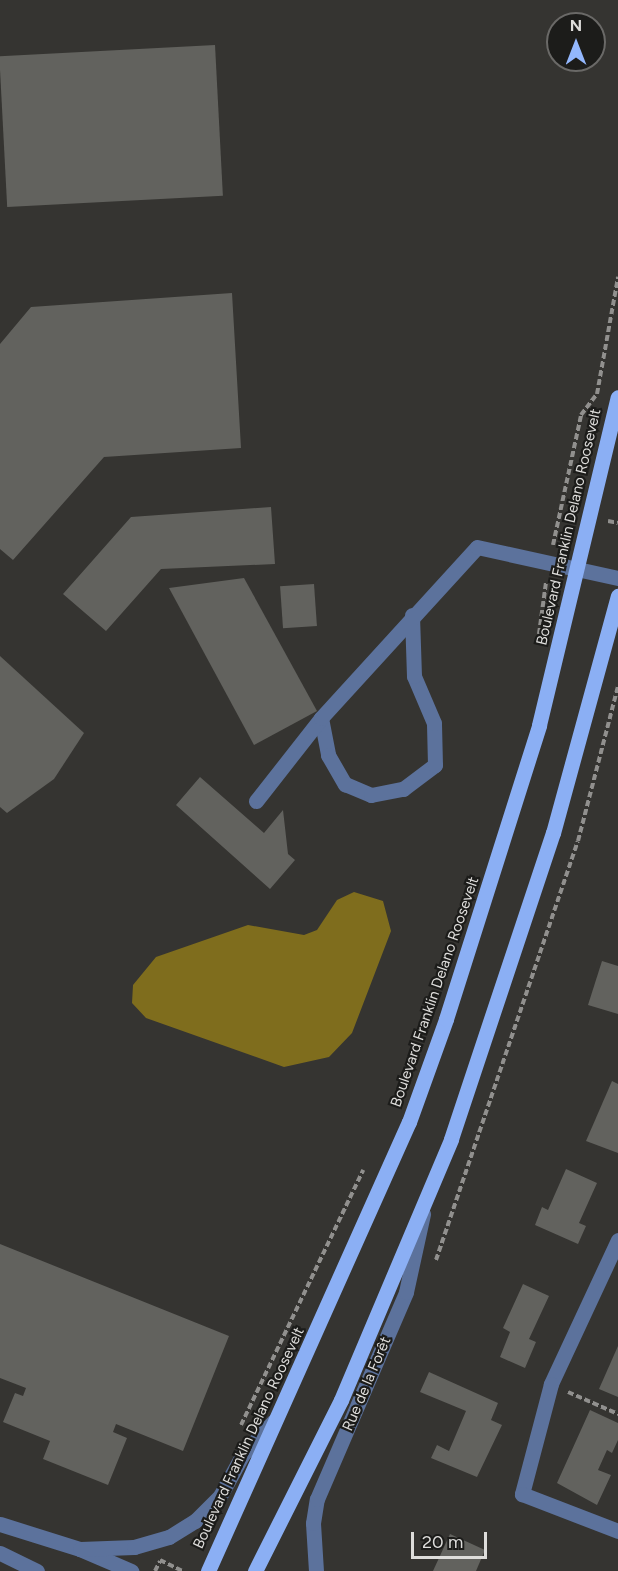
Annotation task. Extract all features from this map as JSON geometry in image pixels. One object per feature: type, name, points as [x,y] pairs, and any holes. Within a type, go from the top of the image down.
[{"type":"main road","name":"Boulevard Franklin Delano Roosevelt","points":[[208,1571],[282,1412],[409,1122],[446,1019],[513,820],[580,567],[618,397]]},
{"type":"main road","points":[[255,1571],[341,1400],[427,1196],[489,1032],[535,888],[618,596]]},
{"type":"street","points":[[256,801],[321,718],[412,615],[477,547],[550,560],[618,578]]},
{"type":"street","points":[[321,718],[328,755],[345,784],[370,795],[403,789],[435,765],[434,723],[414,676],[412,615]]},
{"type":"street","name":"Rue de la Forêt","points":[[316,1571],[312,1539],[317,1499],[406,1292],[427,1196]]},
{"type":"street","points":[[618,1240],[551,1384],[522,1494],[618,1531]]},
{"type":"street","points":[[80,1549],[134,1547],[169,1537],[195,1521],[220,1496],[243,1454],[282,1412]]},
{"type":"street","points":[[0,1524],[80,1549],[131,1571]]},
{"type":"street","points":[[0,1553],[24,1567],[37,1571]]},
{"type":"path","points":[[539,638],[550,560],[581,415],[597,394],[618,277]]},
{"type":"path","points":[[238,1430],[367,1162]]},
{"type":"path","points":[[551,1384],[618,1414]]},
{"type":"path","points":[[155,1571],[160,1561],[183,1571]]},
{"type":"shaded area","points":[[354,892],[383,901],[391,931],[352,1033],[329,1057],[284,1067],[146,1018],[132,1003],[133,985],[156,957],[248,925],[304,935],[317,930],[337,900]]},
{"type":"building","points":[[215,45],[223,196],[7,207],[0,56]]},
{"type":"building","points":[[232,293],[241,448],[104,457],[13,560],[0,549],[0,344],[31,307]]},
{"type":"building","points":[[271,507],[275,564],[161,569],[106,631],[63,594],[131,517]]},
{"type":"building","points":[[244,578],[317,711],[254,745],[169,588]]},
{"type":"building","points":[[314,584],[317,626],[283,628],[280,586]]},
{"type":"building","points":[[0,656],[84,733],[54,779],[7,813],[0,807]]},
{"type":"building","points":[[200,777],[264,833],[283,810],[288,854],[295,860],[270,889],[176,805]]},
{"type":"building","points":[[602,961],[618,966],[618,1014],[588,1005]]},
{"type":"building","points":[[612,1081],[618,1084],[618,1153],[586,1141]]},
{"type":"building","points":[[566,1169],[597,1183],[579,1223],[586,1226],[578,1244],[535,1225],[542,1207],[548,1210]]},
{"type":"building","points":[[0,1244],[229,1336],[183,1451],[116,1424],[113,1432],[127,1438],[108,1485],[43,1459],[50,1441],[3,1422],[15,1393],[23,1396],[26,1388],[0,1378]]},
{"type":"building","points":[[523,1284],[549,1296],[529,1339],[536,1342],[525,1368],[500,1357],[510,1332],[503,1328]]},
{"type":"building","points":[[618,1346],[618,1397],[599,1389]]},
{"type":"building","points":[[429,1372],[498,1403],[491,1420],[502,1425],[477,1477],[431,1458],[437,1445],[449,1451],[466,1411],[420,1392]]},
{"type":"building","points":[[590,1410],[618,1423],[618,1440],[612,1453],[607,1450],[598,1470],[611,1475],[597,1505],[557,1483]]},
{"type":"building","points":[[450,1534],[485,1550],[476,1571],[433,1571]]}]
